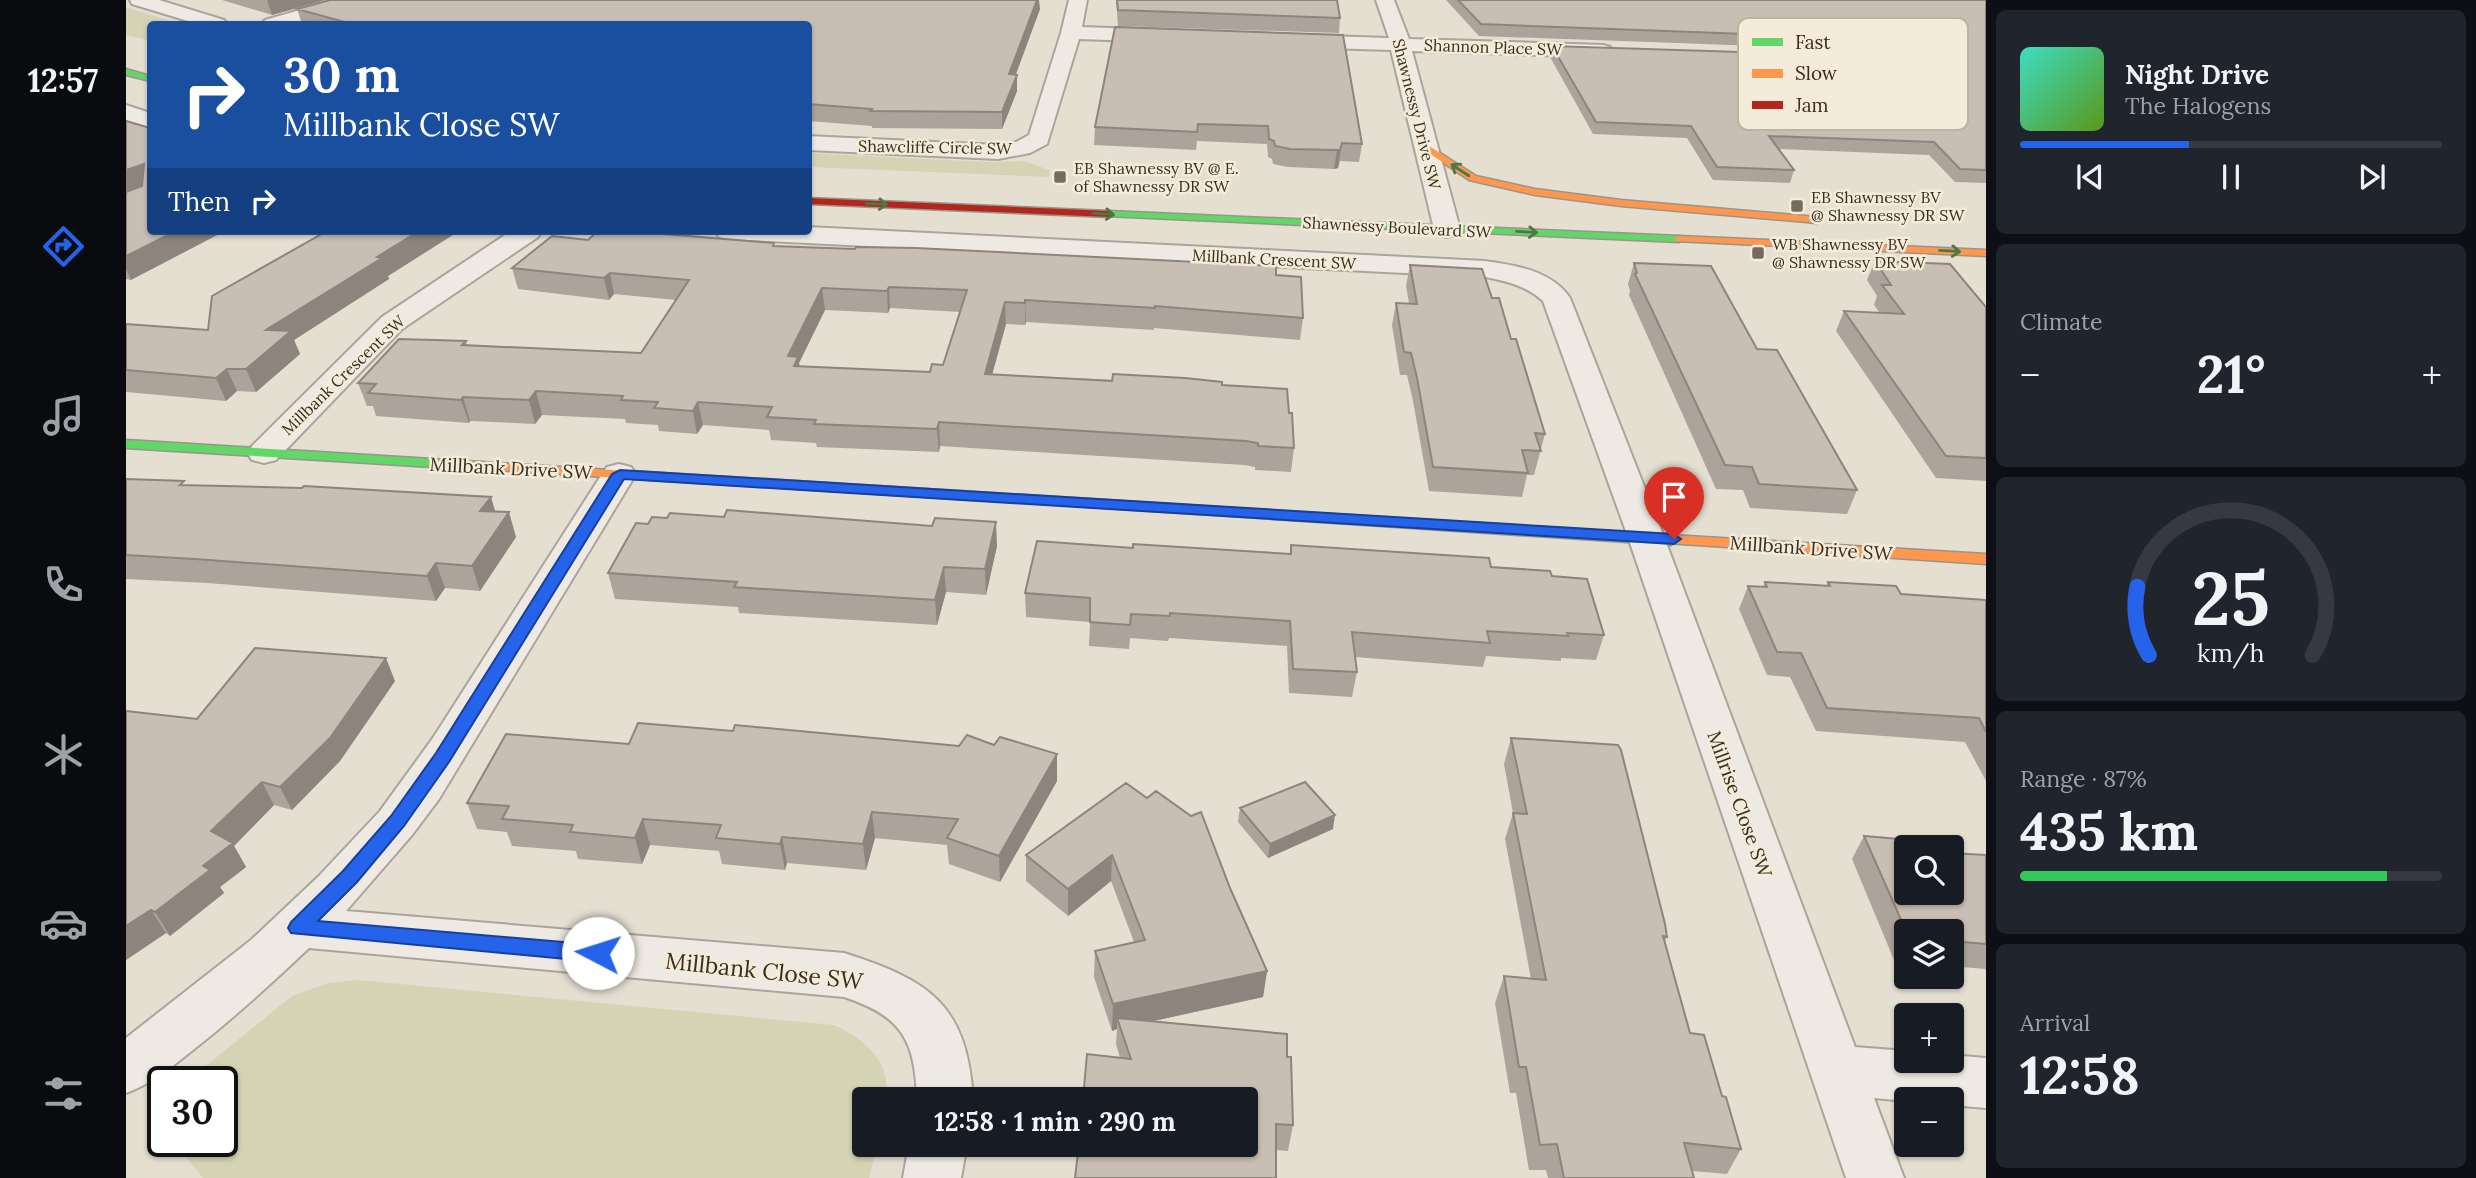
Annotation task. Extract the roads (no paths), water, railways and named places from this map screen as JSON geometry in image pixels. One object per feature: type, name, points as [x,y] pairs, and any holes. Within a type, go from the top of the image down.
[{"type":"main road","points":[[126,72],[147,78]]},
{"type":"main road","points":[[1426,147],[1473,178],[1522,189],[1621,203],[1823,220],[1525,207]]},
{"type":"main road","name":"Shawnessy Boulevard SW","points":[[812,201],[1986,253]]},
{"type":"main road","name":"Millbank Drive SW","points":[[126,444],[1986,559]]},
{"type":"street","points":[[139,0],[207,21]]},
{"type":"street","points":[[282,21],[356,0]]},
{"type":"street","name":"Shawcliffe Circle SW","points":[[812,144],[990,152],[1030,146],[1039,139],[1071,33],[1078,0]]},
{"type":"street","name":"Shawnessy Drive SW","points":[[1385,0],[1443,204],[1447,229]]},
{"type":"street","points":[[1071,33],[1182,37]]},
{"type":"street","name":"Shannon Place SW","points":[[1278,40],[1622,52]]},
{"type":"street","points":[[126,112],[147,120]]},
{"type":"street","name":"Millbank Crescent SW","points":[[264,453],[392,323],[523,235]]},
{"type":"street","name":"Millbank Crescent SW","points":[[808,235],[1485,269],[1527,278],[1545,286],[1556,298],[1646,537]]},
{"type":"street","points":[[126,1069],[191,1023],[298,928],[350,876],[398,821],[435,768],[620,474]]},
{"type":"street","name":"Millrise Close SW","points":[[1646,537],[1874,1178]]},
{"type":"street","name":"Millbank Close SW","points":[[298,928],[844,975],[877,984],[904,1000],[929,1025],[942,1054],[946,1087]]},
{"type":"street","points":[[1836,1070],[1986,1083]]},
{"type":"street","points":[[932,1178],[936,1157]]},
{"type":"place","name":"EB Shawnessy BV @ E. of Shawnessy DR SW","points":[[1060,177]]},
{"type":"place","name":"EB Shawnessy BV @ Shawnessy DR SW","points":[[1797,206]]},
{"type":"place","name":"WB Shawnessy BV @ Shawnessy DR SW","points":[[1758,253]]}]
